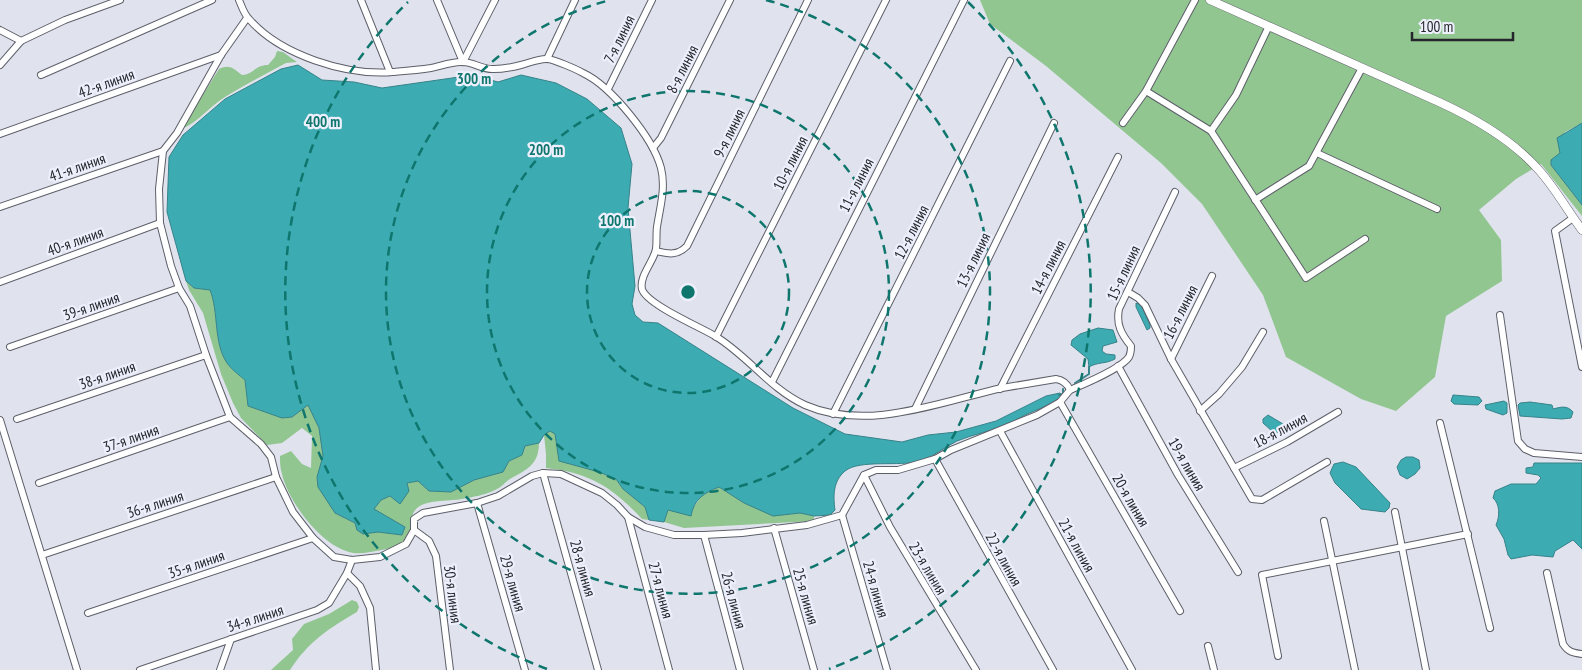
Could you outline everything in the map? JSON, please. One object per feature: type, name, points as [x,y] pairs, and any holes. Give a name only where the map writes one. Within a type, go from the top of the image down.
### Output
[{"type":"street","points":[[0,65],[22,41],[64,20],[120,0]]},
{"type":"street","points":[[41,74],[212,0]]},
{"type":"street","points":[[239,0],[248,18],[276,43],[330,65],[368,72],[390,72],[463,62],[491,69],[547,59],[584,73],[608,89],[634,120],[653,148],[661,168],[663,183],[662,209],[657,227],[656,251],[643,280],[642,289],[647,298],[716,337],[747,359],[783,392],[805,404],[833,414],[852,416],[880,415],[956,401],[1000,389],[1056,379],[1063,380],[1070,390],[1060,402],[1036,415],[951,450],[935,459],[898,470],[876,470],[864,475],[842,515],[807,525],[704,535],[674,535],[645,527],[628,516],[602,493],[561,474],[543,473],[532,476],[498,496],[477,503],[423,513],[414,519],[414,530],[406,544],[380,557],[352,560],[334,557],[313,538],[292,512],[276,477],[271,457],[261,444],[230,417],[206,355],[190,306],[179,288],[160,223],[159,189],[163,151],[177,133],[221,55],[248,18]]},
{"type":"street","points":[[361,0],[390,72]]},
{"type":"street","points":[[438,0],[463,62]]},
{"type":"street","points":[[463,62],[495,0]]},
{"type":"street","points":[[547,59],[575,0]]},
{"type":"street","name":"7-я линия","points":[[608,89],[652,0]]},
{"type":"street","name":"8-я линия","points":[[653,148],[661,138],[730,0]]},
{"type":"street","name":"9-я линия","points":[[656,251],[672,254],[681,252],[687,246],[808,0]]},
{"type":"street","name":"10-я линия","points":[[716,337],[886,0]]},
{"type":"street","name":"11-я линия","points":[[772,382],[964,0]]},
{"type":"street","points":[[1122,123],[1146,92],[1195,0]]},
{"type":"street","points":[[1210,0],[1470,116],[1483,124],[1537,168],[1582,230]]},
{"type":"street","points":[[1211,131],[1236,95],[1269,26]]},
{"type":"street","points":[[0,30],[22,41]]},
{"type":"street","name":"42-я линия","points":[[0,134],[221,55]]},
{"type":"street","name":"12-я линия","points":[[833,414],[1010,60]]},
{"type":"street","points":[[1255,200],[1309,166],[1362,68]]},
{"type":"street","points":[[1146,92],[1211,131],[1306,278],[1365,240]]},
{"type":"street","name":"13-я линия","points":[[915,408],[1054,123]]},
{"type":"street","name":"41-я линия","points":[[0,207],[163,151]]},
{"type":"street","points":[[1317,153],[1437,209]]},
{"type":"street","name":"14-я линия","points":[[1000,389],[1118,157]]},
{"type":"street","name":"15-я линия","points":[[1070,390],[1118,366],[1128,358],[1132,346],[1124,338],[1119,327],[1117,316],[1119,308],[1175,192]]},
{"type":"street","points":[[1573,218],[1556,231],[1582,367]]},
{"type":"street","name":"40-я линия","points":[[0,282],[160,223]]},
{"type":"street","name":"16-я линия","points":[[1171,359],[1212,276]]},
{"type":"street","name":"39-я линия","points":[[10,347],[179,288]]},
{"type":"street","points":[[1128,292],[1145,305],[1171,359],[1252,499],[1262,500],[1327,462]]},
{"type":"street","points":[[1500,316],[1518,441],[1534,453],[1582,457]]},
{"type":"street","points":[[1200,411],[1219,394],[1242,367],[1263,332]]},
{"type":"street","name":"38-я линия","points":[[16,419],[206,355]]},
{"type":"street","name":"19-я линия","points":[[1118,366],[1178,475],[1238,572]]},
{"type":"street","name":"20-я линия","points":[[1060,402],[1180,611]]},
{"type":"street","name":"18-я линия","points":[[1234,468],[1287,442],[1338,412]]},
{"type":"street","name":"37-я линия","points":[[39,483],[230,417]]},
{"type":"street","points":[[0,420],[78,670]]},
{"type":"street","points":[[1440,423],[1490,628]]},
{"type":"street","name":"21-я линия","points":[[1000,431],[1132,670]]},
{"type":"street","name":"22-я линия","points":[[935,459],[1053,670]]},
{"type":"street","name":"28-я линия","points":[[543,473],[598,670]]},
{"type":"street","name":"23-я линия","points":[[864,475],[890,527],[976,670]]},
{"type":"street","name":"36-я линия","points":[[42,555],[276,477]]},
{"type":"street","name":"29-я линия","points":[[477,503],[525,670]]},
{"type":"street","points":[[1394,512],[1426,670]]},
{"type":"street","name":"24-я линия","points":[[842,515],[887,670]]},
{"type":"street","name":"27-я линия","points":[[628,516],[669,670]]},
{"type":"street","points":[[1324,521],[1355,670]]},
{"type":"street","name":"25-я линия","points":[[774,528],[814,670]]},
{"type":"street","name":"30-я линия","points":[[414,530],[429,541],[436,556],[450,670]]},
{"type":"street","points":[[1278,656],[1262,575],[1468,534]]},
{"type":"street","name":"26-я линия","points":[[704,535],[740,670]]},
{"type":"street","name":"35-я линия","points":[[88,614],[313,538]]},
{"type":"street","name":"34-я линия","points":[[140,670],[317,610],[330,603],[352,560]]},
{"type":"street","points":[[347,573],[360,586],[370,608],[376,670]]},
{"type":"street","points":[[1547,573],[1563,644],[1572,653],[1582,654]]},
{"type":"street","points":[[220,670],[231,638]]},
{"type":"street","points":[[1208,646],[1214,670]]},
{"type":"green space","points":[[980,0],[1582,0],[1582,123],[1565,132],[1560,153],[1551,165],[1582,205],[1582,216],[1541,164],[1516,179],[1479,210],[1501,240],[1502,281],[1446,316],[1435,377],[1396,411],[1361,399],[1286,357],[1263,295],[1202,204],[1161,163],[1046,66],[990,24]]},
{"type":"green space","points":[[277,51],[283,52],[297,62],[286,63],[240,88],[184,128],[188,118],[219,69],[228,67],[242,75],[246,74],[260,66],[268,65],[275,57]]},
{"type":"green space","points":[[186,281],[194,288],[210,289],[220,346],[227,363],[245,380],[248,406],[292,417],[308,404],[319,428],[324,456],[317,477],[335,513],[355,523],[363,533],[378,532],[402,535],[405,527],[373,509],[381,500],[390,496],[400,504],[407,483],[418,481],[429,491],[451,492],[474,480],[502,472],[509,461],[522,455],[525,446],[539,443],[537,457],[530,466],[491,492],[462,499],[438,501],[418,507],[412,516],[408,536],[394,547],[380,551],[357,553],[336,546],[315,530],[298,508],[285,485],[281,469],[280,456],[291,451],[302,464],[311,468],[312,436],[302,428],[282,443],[267,445],[241,418],[221,374],[203,313],[189,290]]},
{"type":"green space","points":[[550,431],[555,434],[560,461],[616,479],[623,489],[645,507],[649,520],[642,519],[621,498],[599,483],[562,470],[546,468],[544,435]]},
{"type":"green space","points":[[719,487],[744,503],[772,515],[800,513],[814,516],[814,521],[684,528],[664,522],[668,510],[677,512],[693,508],[704,493]]},
{"type":"green space","points":[[352,600],[357,602],[359,607],[357,612],[320,636],[304,651],[290,670],[271,670],[293,650],[292,639],[304,624],[329,614]]},
{"type":"water","points":[[298,65],[322,80],[354,82],[382,88],[473,75],[498,82],[521,75],[556,83],[587,99],[621,128],[632,164],[628,208],[635,286],[632,304],[635,315],[643,322],[658,323],[793,408],[845,434],[902,442],[928,435],[956,432],[996,421],[1046,396],[1060,393],[1063,397],[996,429],[957,441],[920,461],[852,467],[845,471],[838,479],[834,494],[835,510],[830,515],[814,516],[800,513],[773,516],[744,503],[719,487],[697,501],[691,516],[668,510],[664,522],[649,520],[645,507],[623,489],[616,479],[599,472],[559,461],[555,434],[550,431],[544,435],[539,443],[525,446],[522,455],[509,461],[503,472],[474,480],[451,492],[429,491],[418,481],[407,483],[409,491],[400,504],[390,496],[381,500],[374,509],[405,527],[402,535],[378,532],[363,534],[357,530],[355,523],[335,513],[318,487],[317,477],[323,456],[319,428],[308,405],[292,417],[282,418],[248,406],[245,380],[227,363],[220,346],[210,290],[194,288],[186,281],[167,212],[169,157],[183,135],[225,99],[281,69]]},
{"type":"water","points":[[1582,123],[1582,205],[1551,165],[1551,160],[1560,153],[1557,138]]},
{"type":"water","points":[[1136,303],[1141,305],[1150,325],[1150,328],[1147,330],[1136,307]]},
{"type":"water","points":[[1098,328],[1113,330],[1117,342],[1103,346],[1102,351],[1106,354],[1115,355],[1115,359],[1089,367],[1088,359],[1071,345],[1072,340],[1080,334]]},
{"type":"water","points":[[1453,395],[1479,397],[1482,401],[1478,405],[1454,404],[1451,401]]},
{"type":"water","points":[[1504,401],[1507,403],[1507,413],[1503,415],[1486,409],[1485,405]]},
{"type":"water","points":[[1530,402],[1552,405],[1553,409],[1566,407],[1573,412],[1571,418],[1562,419],[1520,416],[1518,405]]},
{"type":"water","points":[[1268,415],[1283,424],[1283,427],[1277,433],[1273,432],[1263,423],[1263,419]]},
{"type":"water","points":[[1406,457],[1413,457],[1419,460],[1420,468],[1407,479],[1400,475],[1397,467],[1401,460]]},
{"type":"water","points":[[1343,462],[1356,467],[1390,503],[1389,508],[1385,512],[1361,509],[1335,483],[1330,473],[1334,464]]},
{"type":"water","points":[[1534,463],[1582,463],[1582,549],[1573,540],[1555,551],[1553,557],[1532,555],[1511,559],[1508,555],[1504,539],[1496,525],[1499,510],[1493,498],[1495,491],[1511,484],[1536,484],[1541,478],[1538,475],[1526,473],[1526,468],[1533,467]]},
{"type":"waterway","points":[[1075,383],[1089,374],[1089,367]]},
{"type":"waterway","points":[[1059,395],[1063,394],[1063,389]]}]
